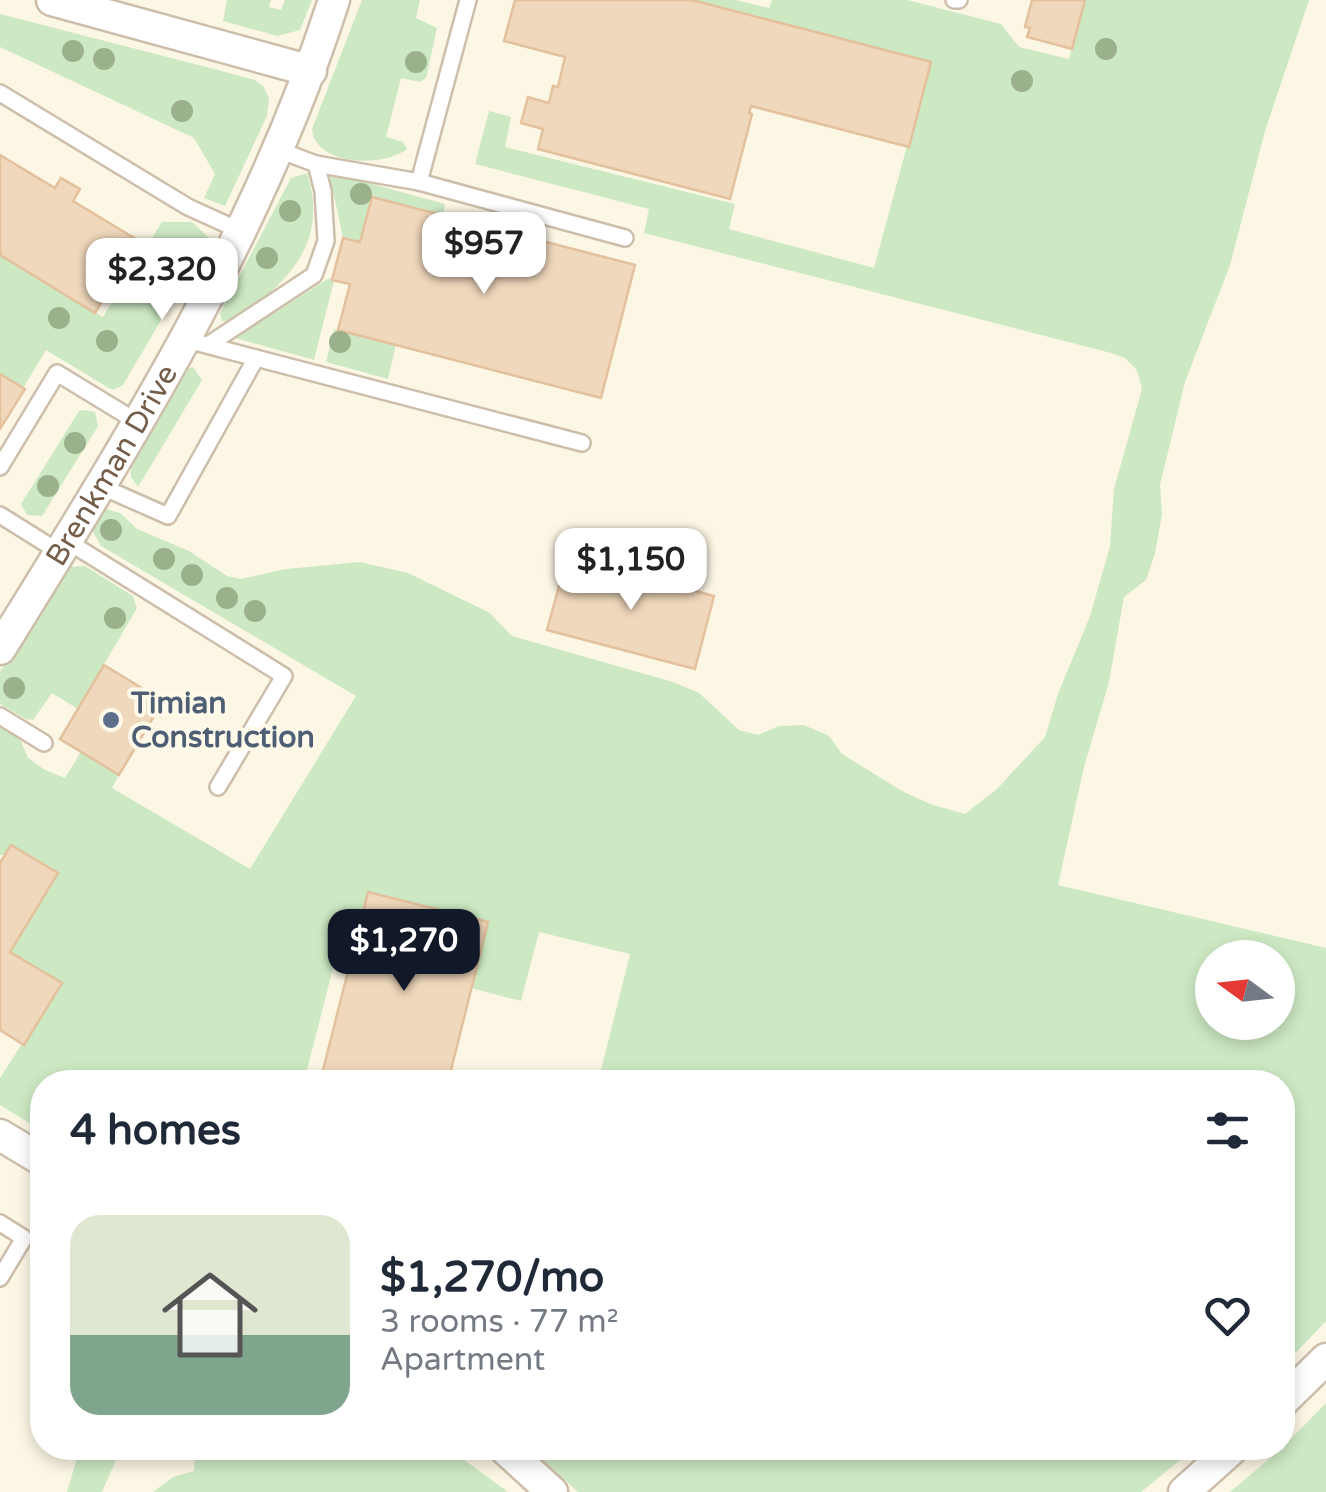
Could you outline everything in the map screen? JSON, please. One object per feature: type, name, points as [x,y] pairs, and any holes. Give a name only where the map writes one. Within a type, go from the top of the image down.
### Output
[{"type":"street","points":[[52,0],[311,72]]},
{"type":"street","name":"Brenkman Drive","points":[[5,629],[63,546],[139,423],[198,342],[311,72],[334,0]]},
{"type":"street","points":[[0,1135],[30,1153]]},
{"type":"street","points":[[1295,1389],[1326,1359]]},
{"type":"street","points":[[517,1460],[552,1492]]},
{"type":"street","points":[[1184,1492],[1220,1460]]},
{"type":"lane","points":[[419,182],[468,0]]},
{"type":"lane","points":[[0,93],[188,207],[242,232]]},
{"type":"lane","points":[[276,150],[316,164],[419,182],[625,238]]},
{"type":"lane","points":[[198,342],[314,275],[326,241],[323,191],[316,164]]},
{"type":"lane","points":[[198,342],[582,443]]},
{"type":"lane","points":[[100,486],[168,516],[256,358]]},
{"type":"lane","points":[[0,466],[58,372],[139,423]]},
{"type":"lane","points":[[0,515],[63,546],[284,676],[218,786]]},
{"type":"lane","points":[[0,716],[44,743]]},
{"type":"lane","points":[[0,1223],[24,1238],[0,1278]]},
{"type":"green space","points":[[227,0],[271,0],[269,7],[281,10],[285,0],[312,0],[300,30],[277,36],[223,21]]},
{"type":"green space","points":[[362,0],[420,0],[416,18],[437,28],[426,78],[420,82],[401,78],[386,137],[403,142],[407,149],[367,161],[337,157],[316,141],[312,129]]},
{"type":"green space","points":[[692,0],[736,0],[769,8],[772,0],[907,0],[1001,24],[1019,47],[1069,59],[1085,0],[1309,0],[1265,131],[1230,265],[1185,382],[1160,485],[1162,514],[1155,553],[1146,580],[1124,597],[1109,682],[1084,767],[1058,885],[1292,940],[1195,940],[1195,1040],[1295,1040],[1295,941],[1326,948],[1326,1321],[1295,1353],[1295,1070],[601,1070],[630,954],[539,932],[521,1001],[471,988],[487,922],[368,892],[360,924],[345,921],[307,1070],[30,1070],[30,1124],[0,1105],[0,1078],[61,983],[10,952],[58,873],[12,845],[5,855],[0,855],[0,727],[20,739],[28,758],[65,778],[81,752],[119,775],[112,788],[250,869],[356,696],[101,546],[91,528],[99,507],[120,513],[137,529],[189,551],[227,576],[241,579],[286,569],[360,562],[408,573],[490,613],[512,636],[699,693],[739,730],[758,735],[779,726],[804,725],[829,736],[842,754],[902,791],[965,814],[997,789],[1045,737],[1090,616],[1110,546],[1114,489],[1142,389],[1137,370],[1125,358],[1111,353],[644,233],[649,209],[475,164],[489,111],[511,117],[505,147],[735,204],[729,229],[874,268],[907,146]]},
{"type":"green space","points":[[0,14],[255,80],[263,86],[269,98],[267,116],[225,206],[204,198],[215,174],[194,138],[0,47]]},
{"type":"green space","points":[[325,171],[445,204],[443,215],[372,197],[360,242],[343,238]]},
{"type":"green space","points":[[307,173],[313,221],[298,260],[251,308],[231,322],[222,321],[220,313],[291,178]]},
{"type":"green space","points":[[162,222],[192,222],[209,238],[123,385],[113,390],[46,350],[23,388],[0,374],[0,255],[103,317]]},
{"type":"green space","points":[[329,278],[334,281],[314,360],[235,338]]},
{"type":"green space","points":[[334,329],[396,345],[388,379],[326,362]]},
{"type":"green space","points":[[193,367],[202,380],[138,487],[131,477],[131,459],[187,369]]},
{"type":"green space","points":[[79,411],[95,412],[98,426],[42,516],[27,515],[21,504]]},
{"type":"green space","points":[[85,566],[133,596],[137,608],[78,709],[52,693],[33,720],[26,719],[0,704],[0,672],[65,567]]},
{"type":"green space","points":[[1326,1403],[1326,1492],[1230,1492],[1268,1460],[1295,1460],[1295,1435]]},
{"type":"green space","points":[[76,1460],[116,1460],[102,1492],[67,1492]]},
{"type":"green space","points":[[194,1460],[464,1460],[508,1492],[153,1492],[173,1477],[194,1471]]},
{"type":"green space","points":[[543,1460],[1180,1460],[1141,1492],[578,1492]]},
{"type":"building","points":[[515,0],[692,0],[931,62],[909,147],[751,106],[730,199],[538,149],[543,129],[521,123],[528,97],[549,103],[553,86],[558,87],[565,57],[504,41]]},
{"type":"building","points":[[1032,0],[1085,0],[1072,49],[1027,37],[1030,28],[1025,27]]},
{"type":"building","points":[[0,155],[55,188],[61,178],[80,189],[73,201],[139,241],[95,313],[0,255]]},
{"type":"building","points":[[372,197],[635,265],[601,398],[338,330],[350,284],[332,280],[343,238],[360,242]]},
{"type":"building","points":[[0,374],[25,389],[0,429]]},
{"type":"building","points":[[567,557],[714,596],[695,669],[547,630]]},
{"type":"building","points":[[104,665],[163,701],[119,775],[60,739]]},
{"type":"building","points":[[11,845],[58,873],[10,952],[62,983],[24,1045],[0,1030],[0,863]]},
{"type":"building","points":[[368,892],[488,922],[451,1070],[323,1070]]},
{"type":"place","name":"Timian Construction","points":[[111,720]]}]
